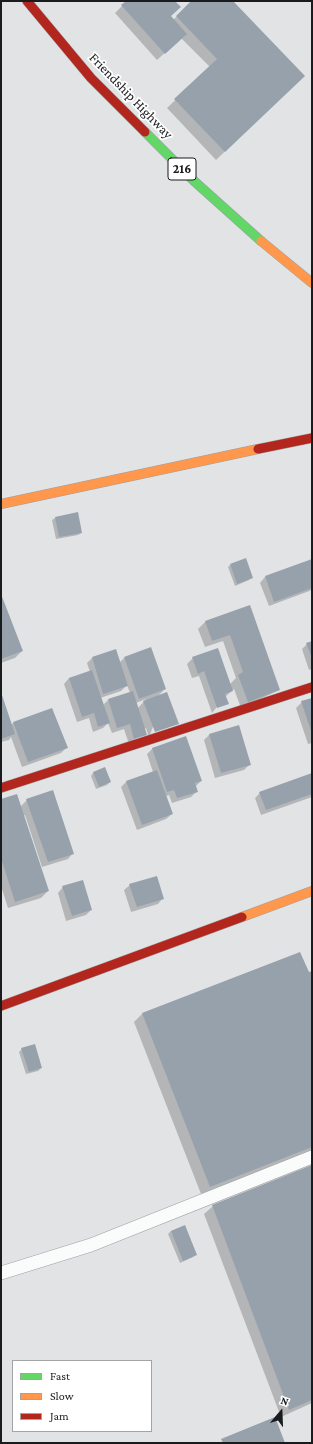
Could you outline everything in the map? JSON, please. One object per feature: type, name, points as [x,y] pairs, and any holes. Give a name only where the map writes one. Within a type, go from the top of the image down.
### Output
[{"type":"street","name":"Friendship Highway","points":[[27,1],[91,78],[194,181],[263,243],[312,283]]},
{"type":"street","points":[[1,504],[312,438]]},
{"type":"street","points":[[1,788],[312,687]]},
{"type":"street","points":[[1,1006],[312,891]]},
{"type":"lane","points":[[1,1273],[91,1245],[312,1157]]},
{"type":"building","points":[[126,1],[175,1],[181,7],[171,16],[187,34],[165,54],[121,5]]},
{"type":"building","points":[[191,1],[233,1],[305,76],[225,152],[174,99],[217,59],[176,16]]},
{"type":"building","points":[[78,512],[82,533],[59,537],[55,517]]},
{"type":"building","points":[[246,558],[253,578],[237,584],[230,564]]},
{"type":"building","points":[[312,559],[312,588],[274,602],[265,576]]},
{"type":"building","points":[[1,594],[23,651],[1,659]]},
{"type":"building","points":[[250,605],[280,690],[248,702],[238,675],[243,672],[230,635],[212,641],[205,621]]},
{"type":"building","points":[[312,641],[312,658],[306,643]]},
{"type":"building","points":[[151,647],[166,689],[139,699],[124,657]]},
{"type":"building","points":[[218,648],[233,691],[225,694],[229,704],[217,708],[204,671],[198,674],[192,657]]},
{"type":"building","points":[[116,649],[128,686],[103,694],[92,657]]},
{"type":"building","points":[[92,670],[110,723],[98,727],[94,713],[82,717],[69,678]]},
{"type":"building","points":[[133,691],[147,735],[134,739],[130,724],[117,728],[108,699]]},
{"type":"building","points":[[1,692],[15,734],[1,739]]},
{"type":"building","points":[[167,692],[179,724],[155,732],[143,701]]},
{"type":"building","points":[[312,698],[312,734],[301,701]]},
{"type":"building","points":[[52,708],[68,748],[28,762],[13,722]]},
{"type":"building","points":[[239,725],[251,765],[221,773],[209,734]]},
{"type":"building","points":[[186,736],[202,781],[195,783],[198,792],[177,798],[174,790],[167,792],[152,748]]},
{"type":"building","points":[[105,767],[111,782],[99,787],[93,772]]},
{"type":"building","points":[[157,770],[173,814],[142,825],[126,781]]},
{"type":"building","points":[[312,773],[312,794],[266,810],[259,792]]},
{"type":"building","points":[[53,790],[74,854],[48,862],[26,799]]},
{"type":"building","points":[[17,794],[49,891],[15,902],[1,858],[1,799]]},
{"type":"building","points":[[157,876],[164,899],[137,907],[129,884]]},
{"type":"building","points":[[83,880],[92,910],[72,916],[62,886]]},
{"type":"building","points":[[300,952],[309,972],[312,971],[312,1147],[210,1187],[142,1013]]},
{"type":"building","points":[[35,1044],[42,1068],[29,1072],[21,1048]]},
{"type":"building","points":[[312,1165],[312,1400],[289,1410],[212,1205]]},
{"type":"building","points":[[185,1225],[197,1255],[183,1261],[171,1231]]},
{"type":"building","points":[[275,1417],[285,1443],[223,1443],[221,1439]]},
{"type":"traffic: fast","points":[[145,132],[194,181],[261,241]]},
{"type":"traffic: slow","points":[[261,241],[312,283]]},
{"type":"traffic: slow","points":[[1,504],[258,449]]},
{"type":"traffic: slow","points":[[242,917],[312,891]]},
{"type":"traffic: jam","points":[[27,1],[91,78],[145,132]]},
{"type":"traffic: jam","points":[[258,449],[312,438]]},
{"type":"traffic: jam","points":[[1,788],[312,687]]},
{"type":"traffic: jam","points":[[1,1006],[242,917]]}]
